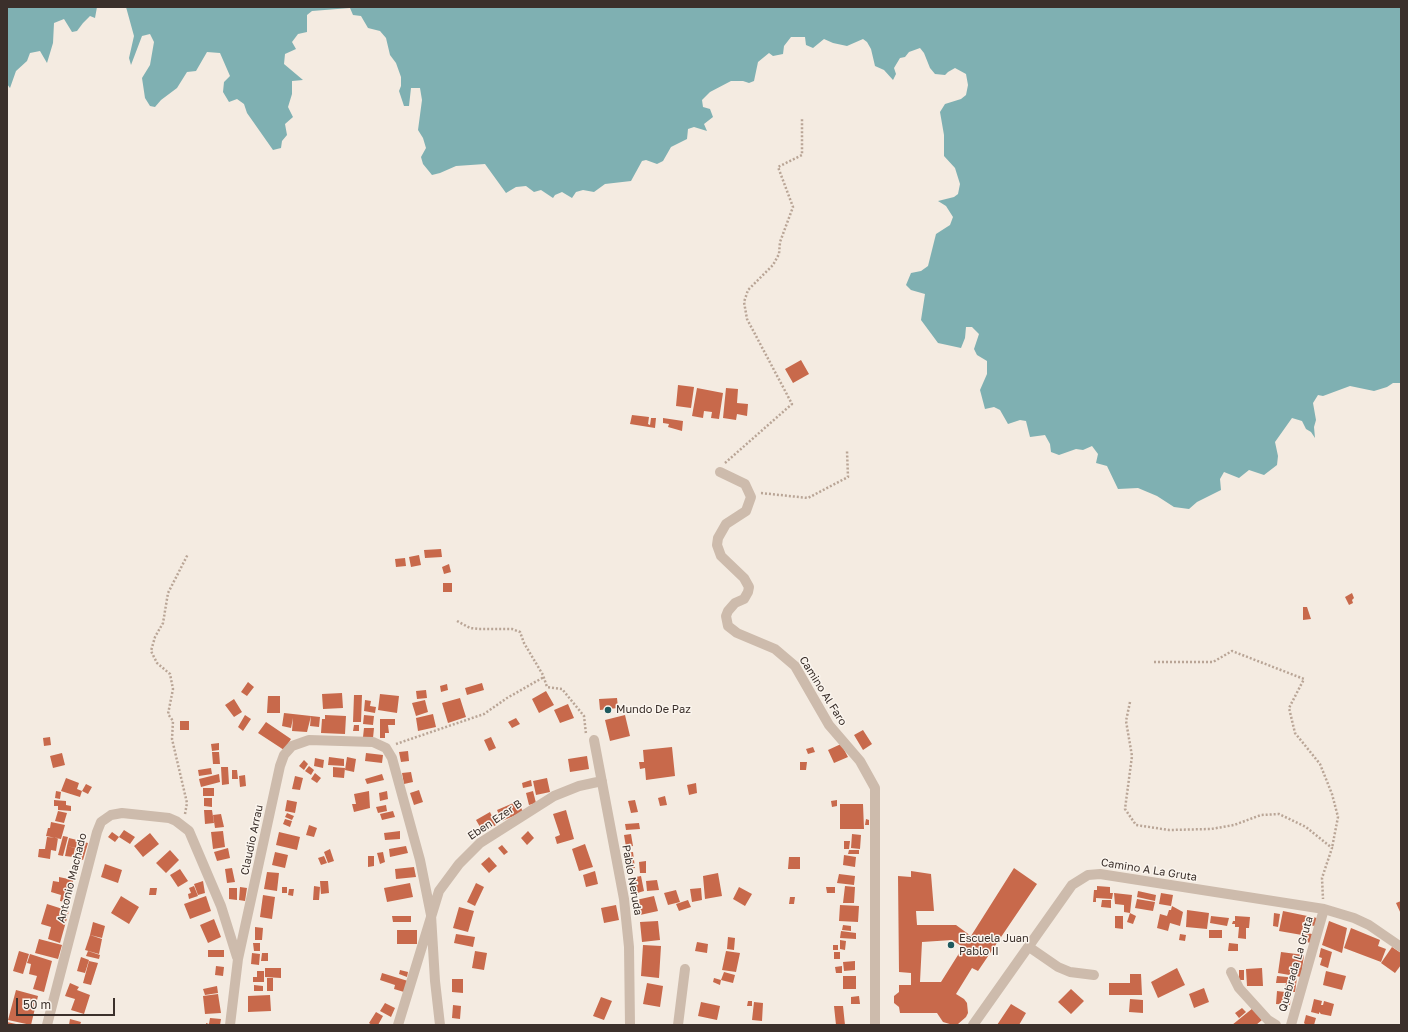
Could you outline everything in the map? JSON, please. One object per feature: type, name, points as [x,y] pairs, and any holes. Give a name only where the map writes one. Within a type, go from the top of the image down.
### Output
[{"type":"street","points":[[720,472],[745,484],[750,492]]},
{"type":"street","name":"Camino Al Faro","points":[[750,492],[749,507],[746,511],[726,524],[718,538],[717,545],[721,556],[744,578],[749,587],[744,599],[735,603],[728,610],[726,621],[728,626],[737,633],[775,650],[795,666],[829,725],[860,761],[875,788],[875,1025]]},
{"type":"street","name":"Claudio Arrau","points":[[230,1025],[238,959],[280,766],[284,755],[298,743],[309,740],[373,742],[386,748]]},
{"type":"street","name":"Pablo Neruda","points":[[594,740],[627,923],[630,1025]]},
{"type":"street","name":"Eben Ezer B","points":[[386,748],[392,758],[418,853],[431,915],[434,981],[440,1025]]},
{"type":"street","name":"Eben Ezer B","points":[[398,1025],[439,891],[458,864],[480,843],[554,796],[579,786],[602,781]]},
{"type":"street","name":"Antonio Machado","points":[[47,1025],[96,832],[102,822],[111,815],[122,813],[168,818],[183,826],[193,838],[221,906],[238,959]]},
{"type":"street","name":"Camino A La Gruta","points":[[973,1025],[1072,885],[1082,877],[1094,874],[1324,909]]},
{"type":"street","points":[[1324,909],[1354,918],[1368,925],[1401,947]]},
{"type":"street","name":"Quebrada La Gruta","points":[[1292,1025],[1324,909]]},
{"type":"street","points":[[1029,947],[1058,967],[1070,972],[1094,975]]},
{"type":"street","points":[[678,1025],[685,969]]},
{"type":"street","name":"Quebrada La Gruta","points":[[1231,972],[1239,988],[1268,1020],[1276,1025]]},
{"type":"path","points":[[720,472],[725,463],[792,404],[747,319],[744,302],[748,290],[773,265],[779,254],[780,242],[793,207],[778,167],[802,155],[802,120]]},
{"type":"path","points":[[750,492],[808,498],[848,477],[847,452]]},
{"type":"path","points":[[183,826],[186,804],[172,739],[173,721],[168,714],[173,689],[170,674],[157,662],[151,651],[155,637],[163,623],[168,593],[188,554]]},
{"type":"path","points":[[457,621],[470,628],[512,629],[520,632],[544,677],[547,687],[562,689],[584,716],[586,733],[594,740]]},
{"type":"path","points":[[1154,662],[1213,662],[1232,650],[1304,679],[1288,708],[1295,733],[1320,764],[1332,794],[1338,817],[1332,848],[1322,878],[1324,909]]},
{"type":"path","points":[[386,748],[409,738],[484,714],[507,698],[544,677]]},
{"type":"path","points":[[1130,702],[1126,721],[1132,756],[1125,809],[1136,825],[1169,830],[1211,829],[1234,825],[1261,815],[1279,814],[1306,827],[1332,848]]},
{"type":"water","points":[[7,7],[97,7],[95,18],[90,16],[77,31],[72,32],[64,19],[54,23],[53,43],[47,63],[40,51],[30,53],[27,61],[16,71],[10,88],[7,84]]},
{"type":"water","points":[[126,7],[1401,7],[1401,383],[1393,383],[1387,387],[1374,391],[1350,386],[1323,396],[1318,395],[1313,403],[1316,420],[1314,427],[1315,438],[1311,432],[1306,429],[1302,421],[1292,418],[1275,442],[1278,456],[1277,465],[1264,475],[1249,470],[1239,478],[1224,472],[1220,479],[1221,490],[1197,502],[1189,509],[1174,507],[1157,496],[1138,488],[1118,489],[1107,466],[1096,463],[1098,454],[1092,446],[1083,450],[1076,449],[1059,455],[1051,452],[1050,444],[1045,435],[1030,437],[1026,421],[1020,420],[1008,424],[1000,410],[994,407],[985,409],[980,390],[987,374],[987,361],[977,355],[974,349],[979,334],[972,327],[966,327],[965,338],[961,348],[938,343],[921,320],[925,294],[911,290],[906,285],[911,273],[921,271],[928,266],[936,234],[950,225],[953,217],[946,206],[938,201],[954,197],[958,194],[960,184],[955,168],[944,156],[944,135],[940,112],[945,104],[961,99],[966,95],[968,85],[966,74],[955,68],[945,75],[935,74],[930,68],[924,53],[920,48],[909,52],[905,57],[900,58],[894,68],[896,74],[893,80],[884,70],[875,66],[871,49],[867,42],[863,39],[847,46],[833,43],[824,39],[813,48],[806,45],[805,37],[791,37],[784,46],[783,54],[773,56],[769,53],[758,62],[754,81],[749,83],[743,81],[731,81],[710,92],[702,100],[703,107],[710,109],[713,117],[704,124],[707,131],[694,127],[688,129],[687,139],[671,147],[663,161],[657,164],[646,160],[642,161],[631,181],[605,184],[594,192],[583,190],[576,192],[572,198],[562,192],[555,195],[553,198],[541,190],[534,192],[526,186],[516,187],[506,193],[485,164],[456,166],[432,175],[423,164],[421,157],[426,148],[423,138],[418,130],[422,100],[420,88],[411,88],[409,106],[404,106],[399,91],[401,86],[401,77],[396,63],[390,55],[386,38],[380,31],[368,28],[361,16],[353,15],[350,8],[312,11],[307,15],[307,32],[298,34],[292,42],[296,49],[285,54],[284,64],[303,80],[292,81],[292,94],[288,107],[293,117],[285,124],[287,135],[282,141],[281,148],[273,150],[247,113],[244,104],[237,99],[229,102],[223,92],[224,82],[230,76],[220,53],[207,52],[196,71],[187,72],[177,88],[161,100],[155,107],[150,106],[145,98],[142,78],[150,65],[154,42],[150,34],[142,36],[131,65],[129,58],[134,36]]},
{"type":"building","points":[[801,360],[809,374],[793,383],[785,369]]},
{"type":"building","points":[[678,385],[694,387],[691,408],[676,406]]},
{"type":"building","points":[[697,388],[723,393],[719,419],[711,418],[712,412],[704,411],[703,418],[692,416]]},
{"type":"building","points":[[726,388],[738,389],[737,403],[748,404],[747,416],[737,414],[736,420],[723,418]]},
{"type":"building","points":[[632,415],[649,417],[648,424],[650,425],[651,418],[656,418],[655,428],[630,424]]},
{"type":"building","points":[[663,418],[683,421],[682,431],[668,427],[669,424],[663,423]]},
{"type":"building","points":[[441,549],[442,557],[425,558],[424,550]]},
{"type":"building","points":[[419,555],[421,565],[411,567],[409,557]]},
{"type":"building","points":[[405,558],[406,566],[396,567],[395,559]]},
{"type":"building","points":[[449,564],[451,572],[444,574],[442,567]]},
{"type":"building","points":[[443,583],[452,583],[452,592],[443,592]]},
{"type":"building","points":[[1352,593],[1354,598],[1352,600],[1353,603],[1349,605],[1345,597]]},
{"type":"building","points":[[1303,607],[1307,607],[1311,619],[1303,620]]},
{"type":"building","points":[[248,682],[254,687],[247,696],[241,692]]},
{"type":"building","points":[[482,683],[484,690],[467,695],[465,688]]},
{"type":"building","points":[[447,684],[448,690],[441,692],[440,686]]},
{"type":"building","points":[[426,690],[427,698],[417,699],[416,691]]},
{"type":"building","points":[[546,691],[554,705],[539,713],[532,699]]},
{"type":"building","points":[[342,693],[343,708],[323,709],[322,694]]},
{"type":"building","points":[[380,694],[399,696],[397,713],[378,710]]},
{"type":"building","points":[[354,695],[362,695],[361,722],[353,722]]},
{"type":"building","points":[[268,696],[280,696],[280,713],[267,713]]},
{"type":"building","points":[[460,698],[466,717],[448,723],[442,703]]},
{"type":"building","points":[[617,698],[618,708],[600,710],[599,699]]},
{"type":"building","points":[[234,699],[242,712],[234,717],[225,705]]},
{"type":"building","points":[[365,700],[371,701],[370,706],[376,707],[375,713],[364,711]]},
{"type":"building","points":[[425,700],[428,712],[416,716],[412,703]]},
{"type":"building","points":[[568,704],[574,718],[560,723],[554,710]]},
{"type":"building","points":[[284,713],[311,716],[307,732],[292,731],[293,718],[291,728],[282,726]]},
{"type":"building","points":[[433,714],[436,727],[418,731],[416,718]]},
{"type":"building","points":[[245,715],[251,719],[243,731],[238,727]]},
{"type":"building","points":[[325,715],[346,716],[345,734],[321,733],[322,719],[325,719]]},
{"type":"building","points":[[364,715],[374,716],[373,725],[363,724]]},
{"type":"building","points":[[625,715],[630,736],[610,741],[605,720]]},
{"type":"building","points":[[311,716],[320,717],[319,727],[310,726]]},
{"type":"building","points":[[516,718],[520,724],[512,728],[508,722]]},
{"type":"building","points":[[380,719],[395,719],[395,725],[388,725],[389,733],[385,733],[385,738],[380,738]]},
{"type":"building","points":[[180,721],[189,721],[189,730],[180,730]]},
{"type":"building","points":[[266,722],[291,739],[284,750],[258,733]]},
{"type":"building","points":[[354,725],[359,725],[359,731],[353,731]]},
{"type":"building","points":[[364,728],[374,728],[373,738],[363,737]]},
{"type":"building","points":[[863,730],[872,744],[863,750],[854,735]]},
{"type":"building","points":[[50,737],[51,745],[44,746],[43,738]]},
{"type":"building","points":[[491,737],[496,748],[489,751],[484,740]]},
{"type":"building","points":[[219,743],[219,750],[212,751],[211,744]]},
{"type":"building","points":[[841,744],[848,757],[834,763],[828,750]]},
{"type":"building","points":[[672,747],[675,776],[646,780],[645,768],[640,769],[639,762],[644,762],[643,750]]},
{"type":"building","points":[[813,747],[815,752],[808,754],[806,749]]},
{"type":"building","points":[[408,751],[409,761],[401,762],[399,752]]},
{"type":"building","points":[[212,752],[219,752],[220,764],[213,764]]},
{"type":"building","points":[[62,753],[65,765],[53,768],[50,756]]},
{"type":"building","points":[[366,753],[383,755],[382,763],[365,761]]},
{"type":"building","points":[[587,756],[589,769],[570,772],[568,759]]},
{"type":"building","points":[[329,757],[344,759],[344,766],[328,765]]},
{"type":"building","points":[[347,757],[356,759],[354,772],[345,770]]},
{"type":"building","points":[[315,758],[324,760],[323,768],[314,766]]},
{"type":"building","points":[[304,760],[308,764],[304,770],[299,766]]},
{"type":"building","points":[[800,762],[807,762],[806,770],[800,770]]},
{"type":"building","points":[[309,766],[314,770],[311,775],[305,771]]},
{"type":"building","points":[[221,767],[228,767],[229,784],[222,785]]},
{"type":"building","points":[[333,767],[345,768],[344,778],[333,777]]},
{"type":"building","points":[[211,768],[212,774],[199,776],[198,770]]},
{"type":"building","points":[[232,770],[237,770],[238,779],[232,779]]},
{"type":"building","points":[[411,772],[413,782],[404,784],[402,773]]},
{"type":"building","points":[[315,773],[321,778],[317,783],[311,779]]},
{"type":"building","points":[[219,774],[220,782],[201,787],[199,779]]},
{"type":"building","points":[[382,774],[384,780],[367,784],[365,779]]},
{"type":"building","points":[[245,775],[246,786],[240,787],[239,776]]},
{"type":"building","points":[[295,776],[303,778],[300,790],[292,789]]},
{"type":"building","points":[[66,778],[79,783],[77,789],[82,791],[80,797],[61,791]]},
{"type":"building","points":[[547,778],[550,792],[536,795],[533,781]]},
{"type":"building","points":[[531,780],[532,786],[523,788],[522,783]]},
{"type":"building","points":[[696,783],[697,793],[689,795],[687,785]]},
{"type":"building","points":[[86,784],[92,787],[88,794],[82,791]]},
{"type":"building","points":[[203,788],[214,788],[214,796],[203,796]]},
{"type":"building","points":[[419,790],[423,802],[414,805],[410,793]]},
{"type":"building","points":[[56,791],[61,792],[60,799],[55,798]]},
{"type":"building","points":[[369,791],[370,808],[354,812],[352,804],[356,804],[354,794]]},
{"type":"building","points":[[387,791],[388,799],[380,801],[379,793]]},
{"type":"building","points":[[533,791],[536,803],[529,805],[526,793]]},
{"type":"building","points":[[665,796],[667,805],[660,806],[658,798]]},
{"type":"building","points":[[204,798],[212,798],[212,807],[204,806]]},
{"type":"building","points":[[54,800],[66,801],[66,805],[71,806],[71,811],[58,810],[58,806],[54,806]]},
{"type":"building","points":[[287,800],[297,802],[295,813],[285,811]]},
{"type":"building","points":[[635,800],[638,812],[631,813],[628,801]]},
{"type":"building","points":[[837,800],[837,806],[832,807],[831,801]]},
{"type":"building","points":[[518,801],[523,812],[502,821],[497,810]]},
{"type":"building","points":[[840,804],[863,804],[864,829],[840,829]]},
{"type":"building","points":[[386,805],[387,811],[378,813],[376,807]]},
{"type":"building","points":[[204,810],[212,810],[214,823],[205,824]]},
{"type":"building","points":[[566,810],[574,839],[557,844],[555,837],[560,835],[553,814]]},
{"type":"building","points":[[58,811],[67,813],[64,823],[55,821]]},
{"type":"building","points":[[393,811],[395,817],[382,820],[380,814]]},
{"type":"building","points":[[490,812],[496,825],[483,832],[476,820]]},
{"type":"building","points":[[287,813],[294,816],[292,820],[285,817]]},
{"type":"building","points":[[221,814],[224,827],[215,828],[213,815]]},
{"type":"building","points":[[285,819],[292,821],[290,827],[283,824]]},
{"type":"building","points":[[866,819],[869,820],[869,825],[865,825]]},
{"type":"building","points":[[51,822],[65,825],[61,839],[46,836]]},
{"type":"building","points":[[639,823],[640,829],[626,830],[625,824]]},
{"type":"building","points":[[309,825],[317,828],[314,837],[306,835]]},
{"type":"building","points":[[124,830],[135,837],[130,844],[119,837]]},
{"type":"building","points":[[223,831],[225,847],[213,849],[211,832]]},
{"type":"building","points":[[400,831],[400,839],[385,840],[384,833]]},
{"type":"building","points":[[528,831],[534,838],[527,845],[521,838]]},
{"type":"building","points":[[112,832],[119,837],[115,842],[108,837]]},
{"type":"building","points":[[279,832],[300,837],[297,850],[276,845]]},
{"type":"building","points":[[150,833],[159,844],[143,857],[134,846]]},
{"type":"building","points":[[631,834],[633,846],[626,847],[624,835]]},
{"type":"building","points":[[852,834],[861,835],[860,849],[851,848]]},
{"type":"building","points":[[63,836],[68,837],[63,856],[58,855]]},
{"type":"building","points":[[47,837],[58,838],[56,851],[51,850],[50,859],[38,857],[39,849],[45,849]]},
{"type":"building","points":[[69,838],[77,840],[76,848],[67,846]]},
{"type":"building","points":[[79,841],[88,843],[83,860],[74,857]]},
{"type":"building","points":[[844,841],[850,841],[849,849],[844,849]]},
{"type":"building","points":[[585,844],[593,867],[579,871],[572,849]]},
{"type":"building","points":[[502,845],[508,852],[504,855],[498,848]]},
{"type":"building","points":[[67,846],[75,848],[73,857],[65,856]]},
{"type":"building","points":[[406,846],[408,853],[390,857],[389,849]]},
{"type":"building","points":[[228,848],[230,858],[217,861],[214,852]]},
{"type":"building","points":[[330,849],[334,861],[328,863],[324,852]]},
{"type":"building","points":[[170,850],[179,860],[166,873],[156,863]]},
{"type":"building","points":[[849,850],[859,850],[859,854],[848,854]]},
{"type":"building","points":[[275,852],[288,855],[285,868],[272,865]]},
{"type":"building","points":[[383,852],[385,862],[380,864],[377,853]]},
{"type":"building","points":[[633,852],[635,868],[628,869],[625,853]]},
{"type":"building","points":[[844,855],[856,857],[855,867],[843,865]]},
{"type":"building","points":[[324,856],[327,863],[321,865],[318,858]]},
{"type":"building","points":[[368,856],[374,856],[374,866],[368,867]]},
{"type":"building","points":[[489,857],[497,866],[489,873],[481,864]]},
{"type":"building","points":[[789,857],[800,857],[800,869],[788,869]]},
{"type":"building","points":[[646,861],[646,873],[640,873],[639,862]]},
{"type":"building","points":[[105,864],[122,870],[118,883],[101,877]]},
{"type":"building","points":[[414,867],[416,877],[396,879],[395,869]]},
{"type":"building","points":[[232,868],[235,882],[227,883],[225,869]]},
{"type":"building","points":[[1014,868],[1037,884],[978,971],[972,968],[956,994],[967,1003],[968,1013],[966,1017],[958,1024],[953,1025],[943,1022],[937,1013],[900,1013],[899,1007],[894,1003],[894,996],[899,992],[899,985],[911,985],[911,973],[899,972],[898,876],[911,877],[911,871],[931,874],[934,911],[916,911],[917,925],[956,925],[971,936]],"holes":[[[952,940],[963,947],[941,982],[920,982],[922,942]]]},
{"type":"building","points":[[180,869],[188,881],[178,887],[170,875]]},
{"type":"building","points":[[595,871],[598,884],[586,887],[583,875]]},
{"type":"building","points":[[267,872],[279,873],[277,891],[264,889]]},
{"type":"building","points":[[718,873],[722,896],[705,899],[703,876]]},
{"type":"building","points":[[839,874],[855,876],[854,885],[837,883]]},
{"type":"building","points":[[641,876],[644,891],[634,894],[631,878]]},
{"type":"building","points":[[59,877],[73,880],[69,903],[60,901],[61,895],[51,892],[53,881],[59,882]]},
{"type":"building","points":[[657,880],[659,890],[647,891],[646,881]]},
{"type":"building","points":[[203,881],[205,893],[198,895],[194,884]]},
{"type":"building","points":[[320,881],[328,881],[329,893],[321,894]]},
{"type":"building","points":[[410,883],[413,897],[387,902],[384,888]]},
{"type":"building","points":[[476,883],[484,887],[475,906],[467,902]]},
{"type":"building","points":[[194,886],[198,896],[189,899],[188,894],[191,893],[189,888]]},
{"type":"building","points":[[314,886],[320,887],[319,900],[313,900]]},
{"type":"building","points":[[845,886],[855,887],[854,903],[843,903]]},
{"type":"building","points":[[1097,886],[1110,887],[1110,893],[1113,893],[1112,899],[1096,898],[1096,902],[1093,902],[1094,890],[1097,890]]},
{"type":"building","points":[[240,887],[247,888],[245,901],[239,900]]},
{"type":"building","points":[[282,887],[287,887],[287,893],[282,893]]},
{"type":"building","points":[[739,887],[752,894],[745,906],[733,899]]},
{"type":"building","points":[[826,887],[835,887],[835,893],[827,893]]},
{"type":"building","points":[[150,888],[157,888],[156,895],[149,895]]},
{"type":"building","points":[[229,888],[237,888],[237,900],[229,899]]},
{"type":"building","points":[[701,888],[702,900],[692,902],[690,889]]},
{"type":"building","points":[[289,889],[294,889],[293,896],[288,895]]},
{"type":"building","points":[[676,890],[680,902],[668,905],[664,893]]},
{"type":"building","points":[[1138,891],[1156,895],[1155,901],[1137,897]]},
{"type":"building","points":[[1114,893],[1132,895],[1130,913],[1124,912],[1124,905],[1115,904]]},
{"type":"building","points":[[1161,893],[1173,895],[1171,906],[1159,904]]},
{"type":"building","points":[[263,895],[275,897],[272,919],[260,917]]},
{"type":"building","points":[[121,896],[139,907],[129,924],[111,913]]},
{"type":"building","points":[[206,896],[211,911],[190,919],[184,904]]},
{"type":"building","points":[[654,896],[658,911],[640,915],[636,900]]},
{"type":"building","points":[[790,897],[795,897],[794,904],[789,904]]},
{"type":"building","points":[[1137,899],[1155,902],[1153,911],[1135,908]]},
{"type":"building","points":[[688,900],[691,907],[679,911],[676,904]]},
{"type":"building","points":[[1102,900],[1111,900],[1111,908],[1101,907]]},
{"type":"building","points":[[1401,901],[1401,914],[1396,903]]},
{"type":"building","points":[[47,904],[69,911],[60,943],[48,939],[51,927],[41,924]]},
{"type":"building","points":[[616,905],[619,920],[604,923],[601,908]]},
{"type":"building","points":[[840,905],[859,906],[858,922],[839,921]]},
{"type":"building","points":[[1172,906],[1183,912],[1180,926],[1170,923],[1168,931],[1157,928],[1160,914],[1167,916]]},
{"type":"building","points":[[459,907],[474,911],[468,932],[453,928]]},
{"type":"building","points":[[1187,910],[1209,913],[1207,929],[1186,927]]},
{"type":"building","points":[[1283,911],[1317,918],[1315,926],[1308,925],[1307,933],[1312,934],[1311,943],[1301,941],[1302,935],[1279,931]]},
{"type":"building","points":[[1130,913],[1136,916],[1133,924],[1127,922]]},
{"type":"building","points":[[1274,913],[1280,914],[1278,927],[1273,926]]},
{"type":"building","points":[[392,916],[411,916],[411,922],[393,922]]},
{"type":"building","points":[[1115,916],[1123,916],[1123,929],[1115,928]]},
{"type":"building","points":[[1211,916],[1229,918],[1227,926],[1210,923]]},
{"type":"building","points":[[1235,916],[1250,917],[1249,928],[1246,928],[1246,939],[1238,938],[1239,927],[1235,927],[1235,924],[1232,924],[1233,921],[1235,921]]},
{"type":"building","points":[[214,919],[221,937],[208,943],[200,925]]},
{"type":"building","points":[[658,921],[660,940],[642,942],[640,922]]},
{"type":"building","points":[[1329,921],[1347,928],[1342,953],[1322,945]]},
{"type":"building","points":[[93,922],[105,926],[102,938],[90,935]]},
{"type":"building","points":[[843,925],[851,926],[851,931],[842,930]]},
{"type":"building","points":[[255,927],[263,928],[262,940],[255,940]]},
{"type":"building","points":[[1351,928],[1380,940],[1378,946],[1386,949],[1381,962],[1344,948]]},
{"type":"building","points":[[397,930],[417,930],[417,944],[397,944]]},
{"type":"building","points":[[1209,930],[1222,930],[1222,938],[1209,938]]},
{"type":"building","points":[[841,931],[856,933],[856,939],[840,938]]},
{"type":"building","points":[[456,934],[475,937],[473,947],[454,943]]},
{"type":"building","points":[[1180,934],[1186,935],[1185,941],[1179,940]]},
{"type":"building","points":[[90,935],[102,939],[99,954],[85,950]]},
{"type":"building","points":[[728,937],[735,938],[734,950],[727,949]]},
{"type":"building","points":[[39,939],[62,945],[58,959],[35,953]]},
{"type":"building","points":[[840,940],[846,941],[845,950],[840,949]]},
{"type":"building","points":[[697,942],[708,944],[707,953],[695,951]]},
{"type":"building","points":[[253,943],[260,943],[260,951],[254,951]]},
{"type":"building","points":[[1229,943],[1238,944],[1238,951],[1228,951]]},
{"type":"building","points":[[643,945],[661,946],[659,978],[641,976]]},
{"type":"building","points":[[833,945],[838,945],[838,950],[833,950]]},
{"type":"building","points":[[1392,947],[1401,953],[1401,965],[1395,973],[1381,963]]},
{"type":"building","points":[[1321,948],[1332,952],[1328,968],[1320,965],[1322,958],[1319,957]]},
{"type":"building","points":[[208,950],[224,950],[224,957],[208,957]]},
{"type":"building","points":[[19,951],[29,954],[23,974],[13,971]]},
{"type":"building","points":[[88,951],[100,955],[99,959],[86,956]]},
{"type":"building","points":[[475,951],[487,953],[484,970],[472,968]]},
{"type":"building","points":[[726,951],[740,953],[736,972],[722,970]]},
{"type":"building","points":[[834,952],[840,952],[840,959],[834,959]]},
{"type":"building","points":[[1281,952],[1304,955],[1301,977],[1278,973]]},
{"type":"building","points":[[252,953],[260,954],[259,965],[251,964]]},
{"type":"building","points":[[262,953],[268,953],[268,961],[261,961]]},
{"type":"building","points":[[30,954],[52,961],[44,992],[33,989],[37,976],[29,974],[31,964],[27,963]]},
{"type":"building","points":[[81,957],[89,960],[85,973],[77,971]]},
{"type":"building","points":[[89,961],[98,963],[91,985],[83,983]]},
{"type":"building","points":[[855,961],[855,970],[844,971],[843,962]]},
{"type":"building","points":[[216,966],[224,967],[223,976],[215,975]]},
{"type":"building","points":[[842,966],[842,973],[836,973],[835,967]]},
{"type":"building","points":[[265,968],[281,968],[281,978],[265,977]]},
{"type":"building","points":[[1177,968],[1185,985],[1158,998],[1151,982]]},
{"type":"building","points":[[1262,968],[1263,986],[1247,986],[1246,969]]},
{"type":"building","points":[[400,970],[408,972],[407,977],[399,974]]},
{"type":"building","points":[[1239,970],[1244,970],[1244,980],[1239,980]]},
{"type":"building","points":[[257,971],[264,971],[264,982],[253,982],[253,977],[257,977]]},
{"type":"building","points":[[1326,971],[1346,976],[1342,990],[1323,985]]},
{"type":"building","points":[[724,972],[735,975],[733,983],[721,980]]},
{"type":"building","points":[[382,973],[408,981],[404,992],[394,989],[395,985],[380,980]]},
{"type":"building","points":[[1130,974],[1141,974],[1142,995],[1109,995],[1109,983],[1130,983]]},
{"type":"building","points":[[843,976],[856,976],[856,989],[843,989]]},
{"type":"building","points":[[1277,976],[1297,978],[1295,992],[1291,992],[1290,1005],[1276,1004],[1277,991],[1285,992],[1286,983],[1276,983]]},
{"type":"building","points":[[267,978],[273,978],[273,991],[267,991]]},
{"type":"building","points":[[714,978],[721,980],[720,985],[713,982]]},
{"type":"building","points":[[452,979],[463,979],[463,993],[452,992]]},
{"type":"building","points":[[70,983],[79,987],[77,990],[90,995],[84,1014],[71,1010],[75,999],[65,996]]},
{"type":"building","points":[[647,983],[663,986],[660,1007],[643,1004]]},
{"type":"building","points":[[254,985],[263,986],[263,991],[254,991]]},
{"type":"building","points":[[217,986],[218,993],[205,995],[203,989]]},
{"type":"building","points":[[1204,988],[1209,1002],[1194,1008],[1189,994]]},
{"type":"building","points":[[1071,989],[1084,1001],[1071,1014],[1058,1002]]},
{"type":"building","points":[[16,990],[38,996],[31,1025],[8,1020]]},
{"type":"building","points":[[218,994],[221,1013],[205,1014],[203,996]]},
{"type":"building","points":[[270,995],[271,1011],[248,1012],[248,996]]},
{"type":"building","points":[[859,996],[860,1004],[851,1004],[851,997]]},
{"type":"building","points":[[601,997],[612,1001],[604,1020],[593,1016]]},
{"type":"building","points":[[1130,999],[1143,1000],[1143,1013],[1129,1012]]},
{"type":"building","points":[[1314,999],[1322,1001],[1321,1005],[1323,1005],[1324,1001],[1334,1004],[1331,1016],[1321,1014],[1319,1012],[1319,1014],[1311,1012]]},
{"type":"building","points":[[748,1001],[752,1001],[752,1006],[747,1006]]},
{"type":"building","points":[[701,1002],[720,1006],[717,1020],[698,1016]]},
{"type":"building","points":[[754,1002],[763,1003],[762,1021],[752,1020]]},
{"type":"building","points":[[385,1003],[395,1008],[391,1017],[380,1011]]},
{"type":"building","points":[[1011,1004],[1026,1013],[1019,1025],[997,1025]]},
{"type":"building","points":[[453,1005],[461,1006],[460,1019],[452,1018]]},
{"type":"building","points":[[834,1006],[843,1006],[845,1025],[836,1025]]},
{"type":"building","points":[[1242,1008],[1246,1012],[1239,1018],[1235,1013]]},
{"type":"building","points":[[1253,1008],[1262,1020],[1256,1025],[1232,1025]]},
{"type":"building","points":[[376,1012],[383,1016],[378,1025],[372,1025],[369,1023]]},
{"type":"building","points":[[1306,1015],[1316,1018],[1314,1025],[1306,1025],[1304,1023]]},
{"type":"building","points":[[210,1018],[221,1019],[220,1025],[206,1025],[206,1023],[209,1024]]},
{"type":"building","points":[[70,1019],[81,1022],[80,1025],[69,1025]]},
{"type":"building","points":[[7,1022],[16,1024],[16,1025],[7,1025]]},
{"type":"place","name":"Mundo De Paz","points":[[608,710]]},
{"type":"place","name":"Escuela Juan Pablo II","points":[[951,945]]}]
